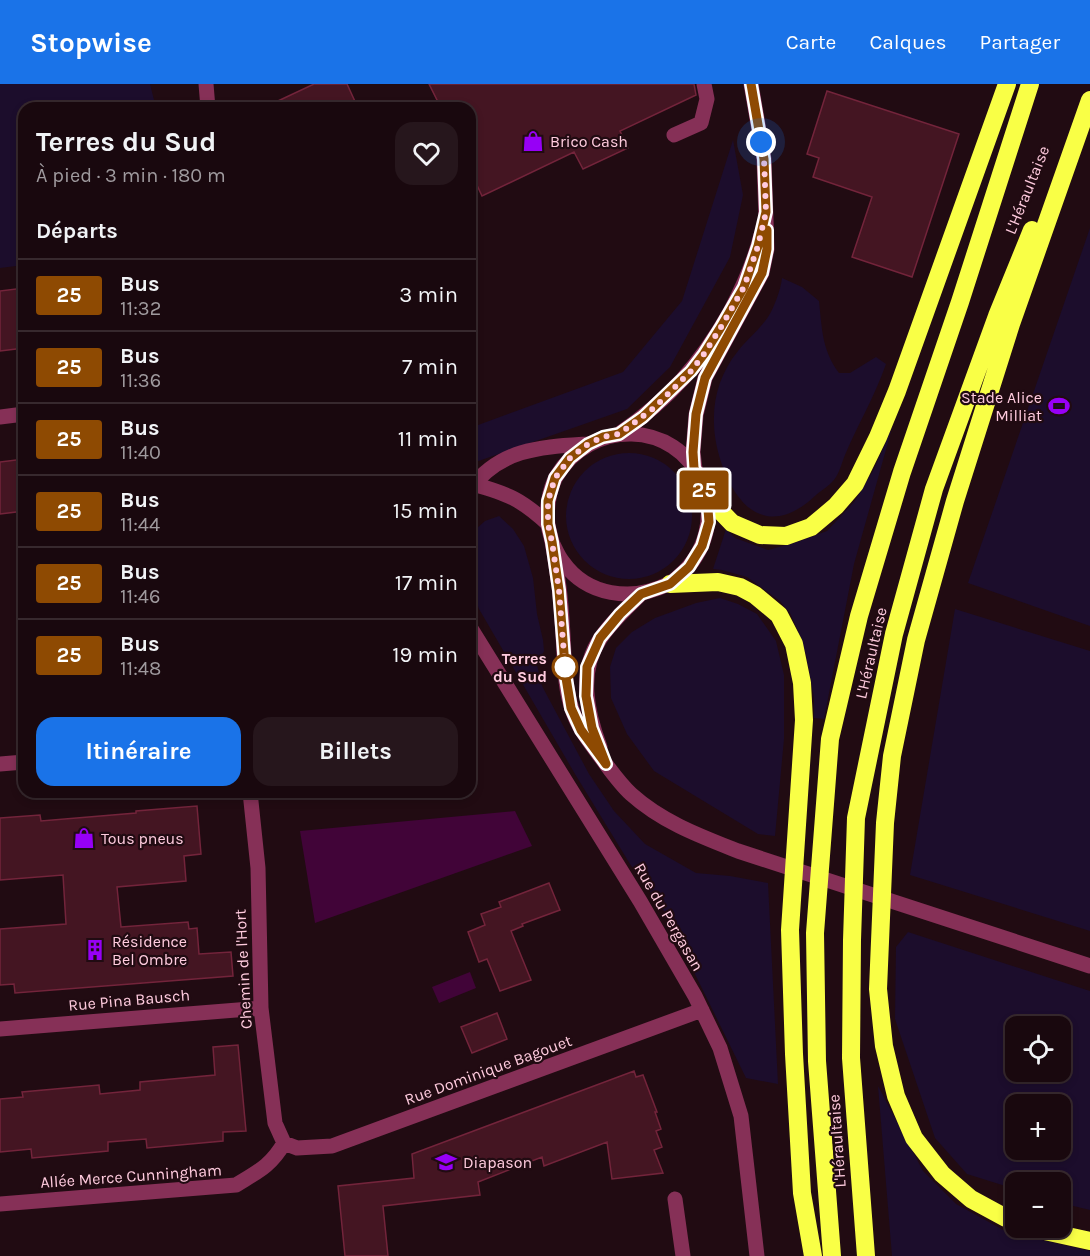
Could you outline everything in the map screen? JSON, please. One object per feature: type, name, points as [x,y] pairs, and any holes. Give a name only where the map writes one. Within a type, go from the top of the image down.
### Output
[{"type":"highway","points":[[707,497],[732,524],[760,535],[786,536],[811,527],[836,506],[855,484],[897,391],[1007,84]]},
{"type":"highway","name":"L'Héraultaise","points":[[832,1256],[817,1061],[815,933],[830,740],[859,616],[902,472],[960,303],[1030,84]]},
{"type":"highway","name":"L'Héraultaise","points":[[866,1256],[851,1058],[856,818],[894,634],[934,489],[997,316],[1090,89]]},
{"type":"highway","points":[[1005,1217],[971,1198],[942,1174],[914,1138],[896,1096],[884,1046],[879,989],[885,824],[892,756],[914,652],[955,501],[1011,324],[1090,100]]},
{"type":"highway","points":[[670,584],[718,582],[740,587],[779,615],[794,644],[802,682],[804,720],[790,930],[802,1193],[813,1256]]},
{"type":"highway","points":[[1071,1237],[1090,1241]]},
{"type":"street","points":[[206,84],[208,102]]},
{"type":"street","points":[[674,135],[701,123],[707,99],[704,84]]},
{"type":"street","points":[[694,468],[693,445],[696,414],[705,378],[762,273],[767,249],[764,159],[751,84]]},
{"type":"street","points":[[619,434],[654,408],[691,371],[704,354],[744,287],[758,246],[766,212]]},
{"type":"street","points":[[0,417],[18,415]]},
{"type":"street","points":[[552,542],[562,562],[576,576],[595,588],[618,594],[641,594],[670,584],[689,567],[702,546],[709,522],[707,497],[702,482],[694,468],[680,452],[662,441],[640,434],[603,437],[588,444],[570,458],[555,478],[548,501],[548,524],[559,590],[566,678],[571,708],[581,730],[606,764],[630,793],[659,815],[692,833],[738,851],[1090,966]]},
{"type":"street","points":[[476,482],[490,467],[516,454],[546,447],[588,444]]},
{"type":"street","points":[[476,488],[497,490],[516,498],[548,524]]},
{"type":"street","points":[[606,764],[592,728],[586,696],[587,667],[600,638],[641,594]]},
{"type":"street","name":"Rue du Pergasan","points":[[476,637],[640,901],[702,1010],[720,1048],[741,1116],[757,1256]]},
{"type":"street","points":[[0,764],[18,762]]},
{"type":"street","name":"Chemin de l'Hort","points":[[251,798],[258,868],[261,1008],[275,1123],[284,1143]]},
{"type":"street","name":"Rue Pina Bausch","points":[[0,1029],[261,1008]]},
{"type":"street","name":"Rue Dominique Bagouet","points":[[284,1143],[297,1148],[332,1146],[702,1010]]},
{"type":"street","name":"Allée Merce Cunningham","points":[[0,1204],[236,1185],[265,1167],[284,1143]]},
{"type":"street","points":[[675,1200],[683,1256]]},
{"type":"shaded area","points":[[0,84],[150,84],[154,102],[18,102],[18,266],[0,268]]},
{"type":"shaded area","points":[[733,140],[743,195],[730,257],[670,367],[627,409],[476,462],[476,426],[623,372],[682,301]]},
{"type":"shaded area","name":"Stade Alice Milliat","points":[[1090,228],[1090,626],[968,583]]},
{"type":"shaded area","points":[[782,278],[802,287],[819,301],[826,347],[839,373],[850,373],[876,357],[886,364],[834,480],[799,509],[785,515],[770,516],[752,510],[734,490],[721,463],[717,448],[714,413],[719,385],[727,367],[773,309]]},
{"type":"shaded area","points":[[892,428],[854,564],[824,719],[814,718],[814,698],[806,655],[790,613],[780,601],[747,577],[713,569],[726,529],[735,538],[768,550],[827,531],[855,501],[874,469]]},
{"type":"shaded area","points":[[629,453],[653,458],[674,471],[687,492],[692,516],[687,540],[674,561],[653,574],[629,579],[605,574],[584,561],[571,540],[566,516],[571,492],[584,471],[605,458]]},
{"type":"shaded area","points":[[499,516],[513,529],[524,546],[533,578],[543,640],[544,651],[537,665],[542,686],[589,774],[614,811],[645,844],[696,873],[768,883],[778,1084],[746,1078],[664,911],[630,864],[479,609],[476,601],[476,529],[485,521]]},
{"type":"shaded area","points":[[720,598],[757,614],[776,641],[784,675],[784,739],[775,836],[758,834],[654,771],[627,734],[611,698],[610,667],[616,648],[632,632],[655,618],[696,603]]},
{"type":"shaded area","points":[[955,609],[1090,651],[1090,931],[910,875]]},
{"type":"shaded area","points":[[515,811],[532,846],[315,923],[300,831]]},
{"type":"shaded area","points":[[908,932],[1090,991],[1090,1210],[1071,1205],[1071,1172],[1005,1172],[1005,1186],[967,1174],[935,1138],[895,1019],[896,947]]},
{"type":"shaded area","points":[[470,972],[476,988],[439,1003],[432,987]]},
{"type":"shaded area","points":[[878,1086],[923,1171],[956,1204],[1005,1231],[1005,1238],[1033,1238],[1090,1251],[1090,1256],[892,1256]]},
{"type":"building","points":[[314,84],[347,84],[355,102],[276,102]]},
{"type":"building","name":"Brico Cash","points":[[429,84],[694,84],[696,95],[620,131],[628,148],[583,169],[574,152],[482,196],[476,183],[476,102],[438,102]]},
{"type":"building","points":[[827,91],[959,134],[912,277],[852,257],[872,197],[813,177],[819,158],[807,154]]},
{"type":"building","points":[[18,289],[18,349],[0,351],[0,291]]},
{"type":"building","points":[[18,460],[18,512],[0,514],[0,462]]},
{"type":"building","points":[[197,806],[201,854],[184,856],[186,881],[117,887],[121,927],[188,922],[189,929],[197,928],[199,954],[231,952],[233,976],[15,993],[14,984],[0,985],[0,929],[66,924],[63,875],[0,880],[0,818],[40,815],[41,821]]},
{"type":"building","points":[[549,883],[560,910],[522,924],[523,926],[511,931],[531,980],[500,991],[487,959],[479,962],[468,932],[485,925],[481,914],[501,907],[499,902]]},
{"type":"building","points":[[497,1013],[507,1039],[472,1053],[461,1027]]},
{"type":"building","points":[[238,1045],[246,1131],[223,1132],[223,1141],[147,1148],[146,1139],[108,1142],[108,1151],[32,1158],[31,1149],[0,1152],[0,1099],[23,1097],[22,1092],[99,1085],[100,1094],[140,1090],[140,1082],[215,1075],[213,1047]]},
{"type":"building","points":[[634,1071],[636,1077],[643,1075],[657,1112],[655,1112],[661,1129],[656,1131],[662,1147],[654,1150],[663,1173],[612,1179],[607,1142],[544,1166],[542,1157],[478,1182],[480,1195],[383,1206],[388,1256],[345,1256],[338,1186],[414,1178],[412,1154]]},
{"type":"bus line","name":"25","points":[[751,84],[764,159],[766,212],[758,246],[744,287],[704,354],[691,371],[643,417],[619,434],[603,437],[588,444],[570,458],[555,478],[548,501],[548,524],[559,590],[566,678],[571,708],[581,730],[606,764],[592,728],[586,696],[587,667],[600,638],[620,614],[641,594],[670,584],[689,567],[702,546],[709,522],[707,497],[694,468],[696,414],[705,378],[762,273],[767,249],[767,230]]},
{"type":"place","name":"Brico Cash","points":[[533,141]]},
{"type":"place","name":"Stade Alice Milliat","points":[[1059,406]]},
{"type":"place","name":"Terres du Sud","points":[[565,667]]},
{"type":"place","name":"Tous pneus","points":[[84,838]]},
{"type":"place","name":"Résidence Bel Ombre","points":[[95,950]]},
{"type":"place","name":"Diapason","points":[[446,1162]]},
{"type":"route","points":[[565,667],[559,590],[548,524],[548,501],[555,478],[570,458],[588,444],[603,437],[619,434],[654,408],[691,371],[721,327],[744,287],[758,246],[766,212],[761,142]]}]
